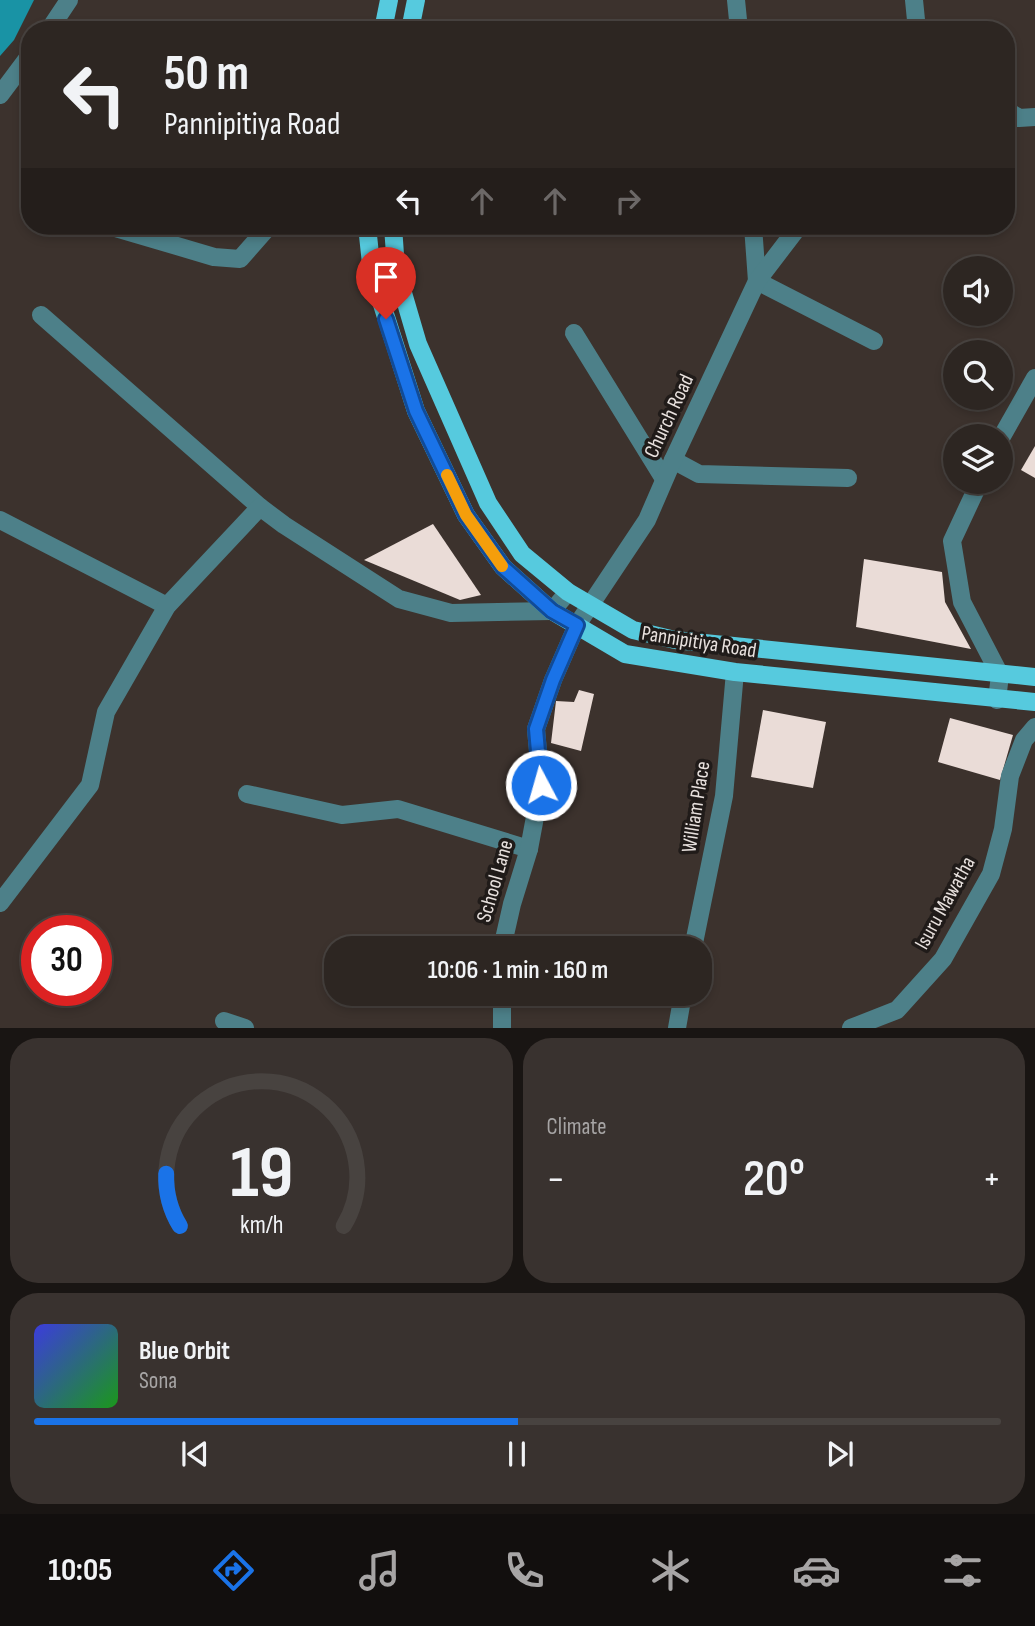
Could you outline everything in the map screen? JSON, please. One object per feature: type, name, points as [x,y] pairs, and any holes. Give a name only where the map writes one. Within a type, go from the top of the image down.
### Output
[{"type":"main road","points":[[385,21],[389,0]]},
{"type":"main road","points":[[412,21],[416,0]]},
{"type":"main road","name":"Pannipitiya Road","points":[[368,235],[372,273],[416,411],[466,515],[503,567],[552,611],[625,654],[735,671],[1035,702]]},
{"type":"main road","name":"Pannipitiya Road","points":[[394,235],[396,269],[418,344],[488,503],[522,554],[568,592],[633,630],[675,640],[1035,677]]},
{"type":"street","points":[[55,21],[69,0]]},
{"type":"street","points":[[736,0],[738,21]]},
{"type":"street","points":[[914,0],[916,21]]},
{"type":"street","points":[[0,95],[21,67]]},
{"type":"street","points":[[1015,116],[1019,118],[1035,117]]},
{"type":"street","points":[[140,235],[215,257],[240,259],[261,235]]},
{"type":"street","points":[[754,235],[757,281],[874,341]]},
{"type":"street","name":"Church Road","points":[[577,625],[647,520],[757,281],[792,235]]},
{"type":"street","points":[[41,315],[260,507],[399,599],[451,613],[552,611],[568,592]]},
{"type":"street","points":[[574,333],[664,479]]},
{"type":"street","points":[[1009,424],[1035,378]]},
{"type":"street","points":[[673,460],[699,474],[848,478]]},
{"type":"street","points":[[974,494],[952,541],[962,602],[1000,675],[997,699]]},
{"type":"street","points":[[0,903],[90,785],[106,712],[167,606],[260,507]]},
{"type":"street","points":[[0,520],[167,606]]},
{"type":"street","name":"School Lane","points":[[505,936],[529,849],[541,785],[536,729],[553,680],[577,625]]},
{"type":"street","name":"William Place","points":[[695,936],[724,796],[735,671]]},
{"type":"street","name":"Isuru Mawatha","points":[[851,1027],[896,1019],[943,958],[991,874],[1003,829],[1010,776],[1024,740],[1035,727]]},
{"type":"street","points":[[247,794],[342,815],[398,809],[529,849]]},
{"type":"street","points":[[502,1006],[502,1027]]},
{"type":"street","points":[[677,1027],[681,1006]]},
{"type":"street","points":[[224,1021],[245,1027]]},
{"type":"water","points":[[0,0],[34,0],[24,21],[21,21],[14,40],[0,56]]},
{"type":"building","points":[[1035,446],[1035,478],[1021,470]]},
{"type":"building","points":[[433,524],[481,595],[460,600],[364,560]]},
{"type":"building","points":[[864,559],[942,572],[945,602],[971,649],[856,627]]},
{"type":"building","points":[[579,690],[594,694],[581,751],[551,743],[556,701],[574,702]]},
{"type":"building","points":[[763,710],[826,722],[813,788],[751,777]]},
{"type":"building","points":[[950,718],[1013,735],[1000,780],[938,762]]},
{"type":"slow traffic","points":[[447,475],[466,515],[502,566]]},
{"type":"route","points":[[386,319],[416,411],[466,515],[503,567],[552,611],[577,625],[553,680],[536,729],[541,785]]}]
